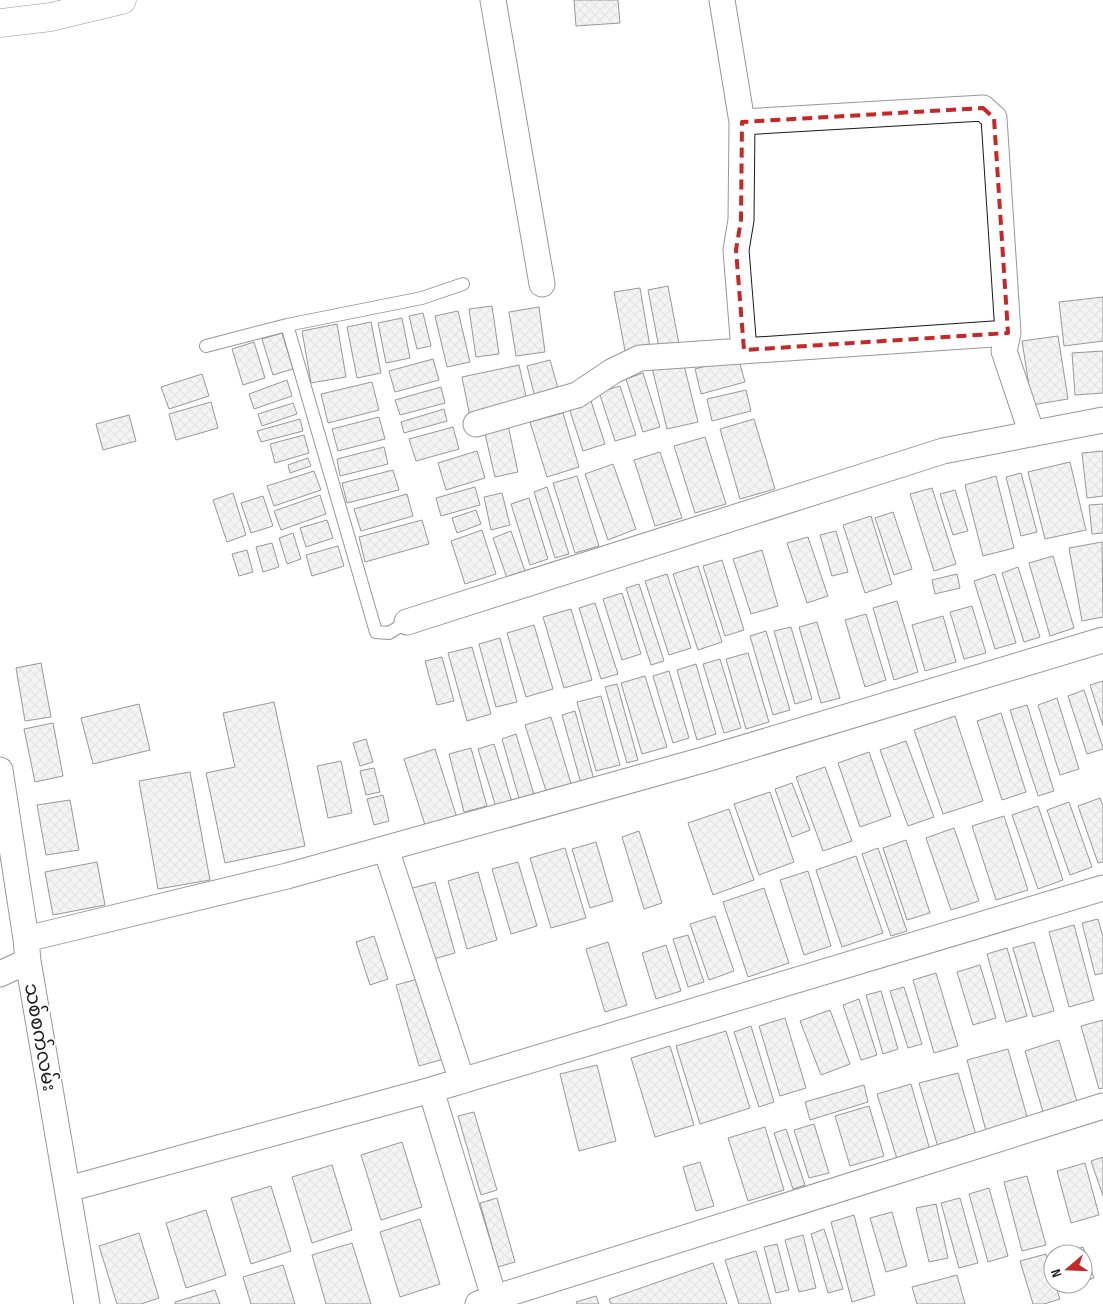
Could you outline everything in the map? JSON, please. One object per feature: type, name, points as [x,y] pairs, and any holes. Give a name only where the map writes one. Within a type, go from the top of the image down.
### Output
[{"type":"street","points":[[0,23],[48,9],[122,0]]},
{"type":"street","points":[[493,0],[542,284]]},
{"type":"street","points":[[722,0],[742,122],[741,220],[736,250],[744,350]]},
{"type":"street","points":[[742,122],[983,108],[994,118],[1008,333],[1004,351],[1032,434]]},
{"type":"street","points":[[476,424],[576,395],[613,371],[640,358],[1008,333]]},
{"type":"street","points":[[407,622],[942,451],[1103,420]]},
{"type":"street","points":[[0,974],[27,950],[703,760],[1103,640]]},
{"type":"street","name":"သစ်စက်လမ်း","points":[[0,770],[27,950],[87,1304]]},
{"type":"street","points":[[386,849],[462,1081]]},
{"type":"street","points":[[68,1189],[462,1081],[1103,888]]},
{"type":"street","points":[[431,1090],[489,1302],[1103,1106]]},
{"type":"lane","points":[[206,346],[287,325],[422,298],[463,284]]},
{"type":"lane","points":[[287,325],[376,632],[389,633],[407,622]]},
{"type":"highlighted area","points":[[983,108],[994,118],[1008,333],[744,350],[736,250],[741,220],[742,122]]},
{"type":"building","points":[[574,0],[618,0],[620,23],[576,26]]},
{"type":"building","points":[[668,286],[679,344],[659,348],[648,290]]},
{"type":"building","points":[[640,288],[650,347],[625,351],[614,292]]},
{"type":"building","points":[[1103,297],[1103,341],[1064,346],[1059,302]]},
{"type":"building","points":[[492,306],[499,354],[476,357],[469,309]]},
{"type":"building","points":[[539,307],[545,352],[516,356],[509,312]]},
{"type":"building","points":[[458,311],[470,362],[447,367],[435,316]]},
{"type":"building","points":[[423,313],[431,346],[417,349],[409,316]]},
{"type":"building","points":[[402,318],[410,358],[386,363],[378,323]]},
{"type":"building","points":[[371,322],[381,373],[357,378],[347,327]]},
{"type":"building","points":[[337,324],[346,377],[311,383],[302,331]]},
{"type":"building","points":[[282,333],[293,369],[273,375],[262,339]]},
{"type":"building","points":[[1058,336],[1068,399],[1032,405],[1022,341]]},
{"type":"building","points":[[254,342],[265,378],[243,385],[232,349]]},
{"type":"building","points":[[1103,351],[1103,393],[1075,395],[1072,353]]},
{"type":"building","points":[[738,357],[745,382],[701,394],[695,369]]},
{"type":"building","points":[[433,359],[439,380],[395,392],[389,371]]},
{"type":"building","points":[[550,360],[560,395],[536,401],[527,366]]},
{"type":"building","points":[[683,361],[698,422],[667,429],[652,368]]},
{"type":"building","points":[[519,365],[528,405],[470,417],[462,377]]},
{"type":"building","points":[[643,373],[660,427],[643,432],[626,379]]},
{"type":"building","points":[[202,374],[209,396],[169,409],[161,387]]},
{"type":"building","points":[[287,380],[292,396],[254,409],[249,394]]},
{"type":"building","points":[[372,382],[379,410],[328,423],[321,394]]},
{"type":"building","points":[[620,386],[636,435],[615,441],[599,392]]},
{"type":"building","points":[[441,387],[445,403],[400,415],[395,400]]},
{"type":"building","points":[[746,390],[751,411],[712,421],[707,399]]},
{"type":"building","points":[[591,401],[605,444],[583,451],[569,408]]},
{"type":"building","points":[[211,402],[218,428],[176,440],[169,414]]},
{"type":"building","points":[[293,403],[297,414],[262,426],[258,414]]},
{"type":"building","points":[[444,409],[447,421],[404,433],[401,422]]},
{"type":"building","points":[[563,413],[579,467],[547,477],[530,422]]},
{"type":"building","points":[[129,415],[136,441],[103,450],[96,424]]},
{"type":"building","points":[[379,417],[385,439],[338,451],[332,429]]},
{"type":"building","points":[[300,419],[303,431],[261,442],[257,431]]},
{"type":"building","points":[[754,419],[775,489],[740,499],[720,429]]},
{"type":"building","points":[[508,425],[518,472],[495,477],[484,430]]},
{"type":"building","points":[[453,427],[459,449],[416,461],[409,439]]},
{"type":"building","points":[[304,435],[309,453],[275,463],[270,444]]},
{"type":"building","points":[[705,437],[726,504],[695,513],[674,446]]},
{"type":"building","points":[[384,447],[388,464],[340,476],[337,459]]},
{"type":"building","points":[[477,451],[485,478],[446,490],[438,463]]},
{"type":"building","points":[[1103,451],[1103,496],[1087,498],[1082,453]]},
{"type":"building","points":[[660,452],[682,518],[655,526],[634,460]]},
{"type":"building","points":[[308,458],[311,466],[290,473],[288,465]]},
{"type":"building","points":[[1070,462],[1086,530],[1045,539],[1028,472]]},
{"type":"building","points":[[613,464],[636,529],[608,540],[585,474]]},
{"type":"building","points":[[393,470],[399,490],[347,503],[342,483]]},
{"type":"building","points":[[314,471],[321,490],[274,506],[267,486]]},
{"type":"building","points":[[1021,473],[1037,532],[1021,536],[1006,477]]},
{"type":"building","points":[[577,476],[599,546],[575,553],[553,483]]},
{"type":"building","points":[[996,476],[1014,548],[983,556],[965,485]]},
{"type":"building","points":[[475,487],[480,505],[441,516],[436,498]]},
{"type":"building","points":[[547,487],[569,554],[555,558],[534,492]]},
{"type":"building","points":[[932,488],[956,564],[934,571],[910,494]]},
{"type":"building","points":[[955,490],[968,531],[953,535],[940,494]]},
{"type":"building","points":[[233,493],[246,535],[227,542],[213,500]]},
{"type":"building","points":[[502,493],[510,525],[491,530],[484,497]]},
{"type":"building","points":[[407,494],[413,516],[361,531],[354,509]]},
{"type":"building","points":[[320,495],[326,514],[281,530],[274,511]]},
{"type":"building","points":[[263,496],[273,526],[251,533],[241,503]]},
{"type":"building","points":[[529,498],[548,559],[530,565],[511,504]]},
{"type":"building","points":[[1103,504],[1103,533],[1092,534],[1089,505]]},
{"type":"building","points":[[476,510],[481,524],[457,533],[452,518]]},
{"type":"building","points":[[893,512],[912,569],[894,575],[875,518]]},
{"type":"building","points":[[871,516],[892,584],[865,593],[843,525]]},
{"type":"building","points":[[327,520],[333,538],[306,547],[300,528]]},
{"type":"building","points":[[422,520],[429,544],[365,562],[359,537]]},
{"type":"building","points":[[482,530],[496,574],[465,584],[451,541]]},
{"type":"building","points":[[511,531],[525,571],[507,578],[493,538]]},
{"type":"building","points":[[836,531],[848,572],[832,576],[820,535]]},
{"type":"building","points":[[293,533],[301,559],[287,564],[279,538]]},
{"type":"building","points":[[808,537],[828,596],[807,603],[787,543]]},
{"type":"building","points":[[1102,542],[1103,617],[1082,621],[1069,548]]},
{"type":"building","points":[[272,543],[279,567],[263,572],[256,547]]},
{"type":"building","points":[[338,546],[344,566],[312,576],[306,555]]},
{"type":"building","points":[[247,550],[253,572],[239,576],[232,554]]},
{"type":"building","points":[[762,550],[778,606],[751,614],[733,559]]},
{"type":"building","points":[[1053,556],[1074,628],[1050,636],[1029,563]]},
{"type":"building","points":[[722,560],[744,630],[725,636],[703,566]]},
{"type":"building","points":[[698,566],[722,642],[698,650],[673,574]]},
{"type":"building","points":[[1018,567],[1040,637],[1024,642],[1002,573]]},
{"type":"building","points":[[667,574],[691,648],[669,655],[645,581]]},
{"type":"building","points":[[957,574],[960,588],[935,594],[932,580]]},
{"type":"building","points":[[995,574],[1016,643],[995,649],[974,581]]},
{"type":"building","points":[[639,584],[664,661],[651,665],[626,588]]},
{"type":"building","points":[[622,593],[641,654],[622,660],[603,599]]},
{"type":"building","points":[[897,601],[918,672],[894,680],[873,608]]},
{"type":"building","points":[[595,603],[618,674],[601,679],[579,608]]},
{"type":"building","points":[[972,606],[986,653],[964,659],[950,612]]},
{"type":"building","points":[[571,609],[592,680],[564,688],[543,617]]},
{"type":"building","points":[[866,614],[886,680],[865,687],[845,620]]},
{"type":"building","points":[[943,616],[956,662],[925,671],[912,625]]},
{"type":"building","points":[[817,622],[840,698],[821,703],[799,627]]},
{"type":"building","points":[[534,625],[553,689],[526,697],[507,633]]},
{"type":"building","points":[[791,627],[812,699],[795,704],[774,631]]},
{"type":"building","points":[[766,631],[790,710],[773,715],[750,636]]},
{"type":"building","points":[[500,638],[517,702],[496,707],[479,644]]},
{"type":"building","points":[[472,647],[491,714],[467,721],[448,653]]},
{"type":"building","points":[[748,653],[769,722],[746,729],[726,659]]},
{"type":"building","points":[[442,657],[454,701],[437,705],[425,661]]},
{"type":"building","points":[[720,659],[741,728],[724,733],[703,664]]},
{"type":"building","points":[[41,663],[51,717],[25,721],[16,668]]},
{"type":"building","points":[[696,664],[716,734],[697,740],[677,670]]},
{"type":"building","points":[[669,671],[689,738],[673,743],[653,676]]},
{"type":"building","points":[[645,676],[667,747],[642,754],[621,683]]},
{"type":"building","points":[[1103,681],[1103,726],[1090,685]]},
{"type":"building","points":[[617,684],[638,760],[627,763],[605,687]]},
{"type":"building","points":[[1084,690],[1103,748],[1087,754],[1068,696]]},
{"type":"building","points":[[601,696],[620,765],[596,771],[577,702]]},
{"type":"building","points":[[1057,698],[1079,769],[1060,775],[1038,705]]},
{"type":"building","points":[[274,702],[305,846],[225,863],[206,773],[235,767],[223,713]]},
{"type":"building","points":[[139,704],[150,750],[93,764],[81,718]]},
{"type":"building","points":[[1027,705],[1054,791],[1038,796],[1010,710]]},
{"type":"building","points":[[575,711],[595,783],[582,787],[562,715]]},
{"type":"building","points":[[1001,713],[1026,792],[1002,800],[977,721]]},
{"type":"building","points":[[955,716],[983,801],[943,814],[914,730]]},
{"type":"building","points":[[551,717],[573,790],[548,797],[525,725]]},
{"type":"building","points":[[53,723],[63,776],[35,782],[24,729]]},
{"type":"building","points":[[516,734],[535,798],[520,802],[502,739]]},
{"type":"building","points":[[366,739],[373,762],[360,766],[353,743]]},
{"type":"building","points":[[906,741],[934,817],[908,826],[880,750]]},
{"type":"building","points":[[494,744],[512,802],[496,807],[478,749]]},
{"type":"building","points":[[471,748],[487,806],[464,812],[449,754]]},
{"type":"building","points":[[435,749],[457,818],[426,828],[404,759]]},
{"type":"building","points":[[869,752],[891,816],[860,827],[838,763]]},
{"type":"building","points":[[341,761],[352,813],[328,818],[317,766]]},
{"type":"building","points":[[825,767],[852,841],[823,851],[796,777]]},
{"type":"building","points":[[374,768],[380,792],[366,795],[360,771]]},
{"type":"building","points":[[190,772],[210,880],[158,889],[139,781]]},
{"type":"building","points":[[792,783],[810,830],[792,837],[775,789]]},
{"type":"building","points":[[770,792],[794,862],[759,875],[734,804]]},
{"type":"building","points":[[383,795],[389,821],[374,825],[367,799]]},
{"type":"building","points":[[1100,798],[1103,806],[1103,862],[1098,863],[1078,806]]},
{"type":"building","points":[[70,800],[79,850],[46,855],[37,805]]},
{"type":"building","points":[[1069,802],[1092,867],[1070,875],[1047,810]]},
{"type":"building","points":[[1038,806],[1063,880],[1038,889],[1012,815]]},
{"type":"building","points":[[729,809],[754,880],[713,895],[688,823]]},
{"type":"building","points":[[1004,816],[1028,890],[996,900],[972,826]]},
{"type":"building","points":[[954,828],[979,901],[951,910],[926,838]]},
{"type":"building","points":[[639,831],[662,903],[644,909],[622,837]]},
{"type":"building","points":[[906,840],[930,913],[907,920],[883,848]]},
{"type":"building","points":[[596,842],[613,901],[590,908],[572,849]]},
{"type":"building","points":[[565,848],[586,918],[551,928],[530,858]]},
{"type":"building","points":[[878,848],[907,931],[891,936],[862,854]]},
{"type":"building","points":[[856,856],[883,933],[842,947],[816,870]]},
{"type":"building","points":[[97,862],[105,905],[53,915],[45,872]]},
{"type":"building","points":[[518,862],[537,926],[511,934],[492,869]]},
{"type":"building","points":[[808,871],[831,946],[804,955],[780,880]]},
{"type":"building","points":[[478,872],[497,940],[467,949],[448,881]]},
{"type":"building","points":[[435,882],[455,953],[430,960],[409,889]]},
{"type":"building","points":[[764,888],[789,963],[748,977],[723,902]]},
{"type":"building","points":[[715,916],[734,971],[709,980],[690,924]]},
{"type":"building","points":[[1098,919],[1103,937],[1103,973],[1095,975],[1082,923]]},
{"type":"building","points":[[1074,925],[1094,1000],[1069,1007],[1049,932]]},
{"type":"building","points":[[688,935],[704,982],[688,987],[673,939]]},
{"type":"building","points":[[374,936],[388,979],[370,985],[356,942]]},
{"type":"building","points":[[608,942],[627,1005],[605,1012],[586,949]]},
{"type":"building","points":[[1034,942],[1054,1011],[1033,1017],[1013,948]]},
{"type":"building","points":[[666,945],[681,991],[656,999],[642,953]]},
{"type":"building","points":[[1007,948],[1027,1016],[1006,1022],[987,954]]},
{"type":"building","points":[[980,965],[996,1018],[973,1025],[957,972]]},
{"type":"building","points":[[936,973],[958,1046],[934,1053],[913,980]]},
{"type":"building","points":[[421,978],[444,1059],[419,1066],[396,985]]},
{"type":"building","points":[[904,987],[922,1044],[908,1048],[890,991]]},
{"type":"building","points":[[881,991],[898,1049],[883,1054],[866,995]]},
{"type":"building","points":[[859,999],[877,1055],[861,1060],[843,1005]]},
{"type":"building","points":[[830,1010],[850,1064],[821,1075],[800,1021]]},
{"type":"building","points":[[785,1018],[806,1088],[780,1096],[759,1026]]},
{"type":"building","points":[[1103,1020],[1103,1088],[1099,1089],[1081,1026]]},
{"type":"building","points":[[751,1026],[774,1102],[759,1107],[734,1032]]},
{"type":"building","points":[[726,1031],[750,1108],[700,1124],[676,1046]]},
{"type":"building","points":[[1059,1040],[1077,1102],[1043,1112],[1025,1051]]},
{"type":"building","points":[[670,1046],[694,1125],[655,1137],[631,1058]]},
{"type":"building","points":[[1008,1049],[1028,1120],[986,1131],[967,1060]]},
{"type":"building","points":[[597,1065],[616,1141],[579,1151],[560,1074]]},
{"type":"building","points":[[958,1073],[976,1135],[938,1147],[919,1083]]},
{"type":"building","points":[[911,1084],[930,1150],[897,1159],[877,1094]]},
{"type":"building","points":[[864,1085],[868,1102],[810,1120],[805,1102]]},
{"type":"building","points":[[869,1106],[884,1156],[850,1166],[835,1116]]},
{"type":"building","points":[[474,1112],[497,1190],[481,1195],[458,1116]]},
{"type":"building","points":[[814,1124],[829,1173],[809,1178],[794,1130]]},
{"type":"building","points":[[765,1127],[784,1190],[748,1201],[728,1138]]},
{"type":"building","points":[[786,1129],[805,1185],[793,1189],[774,1133]]},
{"type":"building","points":[[402,1142],[422,1207],[381,1220],[361,1155]]},
{"type":"building","points":[[1103,1157],[1103,1196],[1091,1161]]},
{"type":"building","points":[[700,1162],[714,1206],[696,1211],[683,1167]]},
{"type":"building","points":[[1085,1163],[1099,1215],[1071,1223],[1057,1171]]},
{"type":"building","points":[[332,1165],[352,1230],[312,1243],[292,1177]]},
{"type":"building","points":[[1027,1176],[1046,1244],[1043,1246],[1022,1251],[1004,1182]]},
{"type":"building","points":[[271,1186],[291,1251],[251,1264],[231,1198]]},
{"type":"building","points":[[989,1188],[1008,1256],[988,1262],[969,1194]]},
{"type":"building","points":[[497,1198],[515,1262],[498,1267],[480,1203]]},
{"type":"building","points":[[960,1198],[978,1263],[959,1268],[941,1203]]},
{"type":"building","points":[[936,1204],[948,1258],[929,1262],[916,1208]]},
{"type":"building","points":[[206,1210],[226,1275],[186,1288],[166,1223]]},
{"type":"building","points":[[892,1212],[907,1266],[886,1272],[870,1218]]},
{"type":"building","points":[[854,1215],[875,1295],[852,1302],[831,1222]]},
{"type":"building","points":[[420,1219],[440,1284],[400,1297],[380,1232]]},
{"type":"building","points":[[824,1229],[843,1289],[828,1293],[811,1234]]},
{"type":"building","points":[[139,1233],[159,1298],[141,1304],[117,1304],[99,1246]]},
{"type":"building","points":[[803,1235],[816,1288],[799,1292],[785,1240]]},
{"type":"building","points":[[352,1243],[371,1304],[326,1304],[312,1255]]},
{"type":"building","points":[[777,1244],[789,1290],[776,1293],[764,1247]]},
{"type":"building","points":[[756,1251],[771,1304],[739,1304],[725,1260]]},
{"type":"building","points":[[1043,1255],[1043,1294],[1058,1294],[1060,1299],[1044,1304],[1033,1304],[1020,1261]]},
{"type":"building","points":[[713,1263],[727,1304],[611,1304],[609,1299]]},
{"type":"building","points":[[283,1265],[295,1304],[251,1304],[243,1277]]},
{"type":"building","points":[[957,1275],[965,1304],[917,1304],[912,1287]]},
{"type":"building","points":[[215,1290],[220,1304],[175,1304],[175,1302]]},
{"type":"building","points":[[596,1296],[599,1304],[577,1304],[576,1302]]}]
